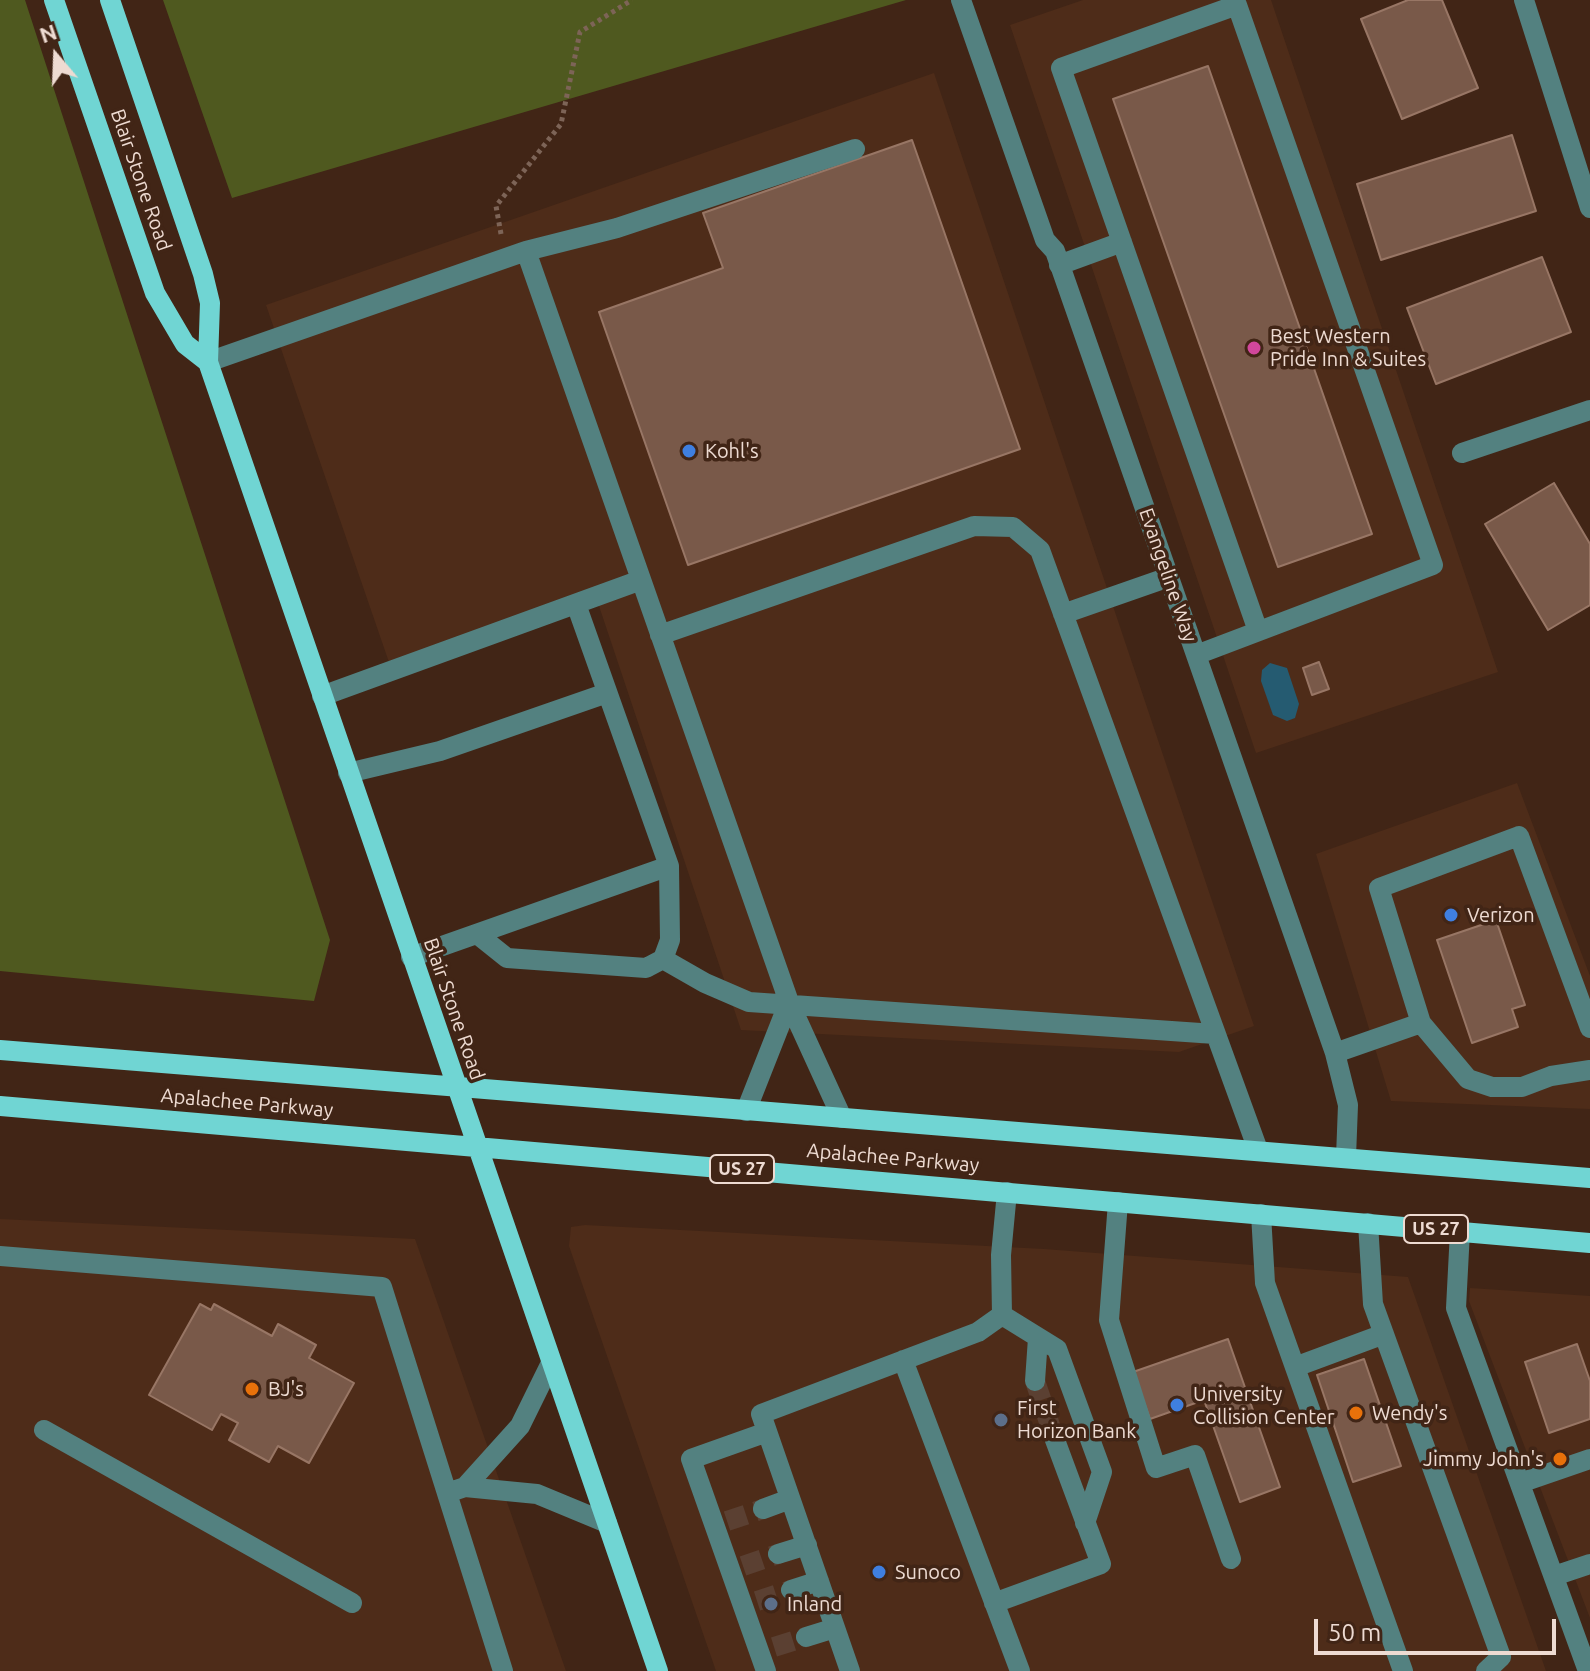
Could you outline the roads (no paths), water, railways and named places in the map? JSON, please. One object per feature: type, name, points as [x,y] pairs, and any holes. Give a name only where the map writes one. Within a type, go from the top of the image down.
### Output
[{"type":"main road","name":"Blair Stone Road","points":[[54,0],[155,293],[185,344],[208,362]]},
{"type":"main road","name":"Blair Stone Road","points":[[110,0],[203,274],[210,303],[208,362],[658,1671]]},
{"type":"main road","name":"Apalachee Parkway","points":[[0,1050],[1590,1178]]},
{"type":"main road","name":"Apalachee Parkway","points":[[0,1106],[1590,1243]]},
{"type":"street","name":"Evangeline Way","points":[[961,0],[1045,240],[1055,251],[1335,1053],[1348,1105],[1346,1157]]},
{"type":"street","points":[[1524,0],[1590,208]]},
{"type":"street","points":[[1196,655],[1433,565],[1237,5],[1061,68],[1258,631]]},
{"type":"street","points":[[208,362],[526,251],[617,228],[855,149]]},
{"type":"street","points":[[1059,265],[1122,242]]},
{"type":"street","points":[[526,251],[789,1002],[842,1118]]},
{"type":"street","points":[[1462,453],[1590,410]]},
{"type":"street","points":[[660,635],[974,526],[1013,527],[1040,550],[1258,1150]]},
{"type":"street","points":[[1063,614],[1169,577]]},
{"type":"street","points":[[322,696],[641,580]]},
{"type":"street","points":[[477,934],[507,958],[646,968],[663,959],[670,940],[669,866],[576,604]]},
{"type":"street","points":[[348,773],[440,751],[607,693]]},
{"type":"street","points":[[1590,1028],[1519,836],[1379,888],[1421,1023],[1468,1079],[1492,1087],[1522,1087],[1551,1076],[1590,1070]]},
{"type":"street","points":[[411,957],[669,866]]},
{"type":"street","points":[[663,959],[705,983],[749,1002],[789,1002],[1215,1034]]},
{"type":"street","points":[[746,1111],[789,1002]]},
{"type":"street","points":[[1335,1053],[1421,1023]]},
{"type":"street","points":[[1002,1315],[1001,1255],[1007,1192]]},
{"type":"street","points":[[1118,1202],[1109,1320],[1156,1468],[1195,1455],[1231,1559]]},
{"type":"street","points":[[1261,1214],[1265,1283],[1403,1671]]},
{"type":"street","points":[[1368,1223],[1373,1304],[1493,1664]]},
{"type":"street","points":[[1460,1231],[1456,1308],[1588,1671]]},
{"type":"street","points":[[0,1256],[382,1287],[456,1490],[503,1671]]},
{"type":"street","points":[[1002,1315],[1057,1349],[1102,1472],[1085,1523]]},
{"type":"street","points":[[846,1670],[835,1628],[761,1414],[978,1332],[1002,1315]]},
{"type":"street","points":[[1295,1367],[1384,1334]]},
{"type":"street","points":[[1035,1381],[1038,1338]]},
{"type":"street","points":[[903,1360],[1020,1671]]},
{"type":"street","points":[[456,1490],[520,1426],[551,1363]]},
{"type":"street","points":[[44,1430],[352,1603]]},
{"type":"street","points":[[766,1657],[721,1523],[691,1459],[767,1432]]},
{"type":"street","points":[[994,1603],[1101,1564],[1055,1440]]},
{"type":"street","points":[[1520,1483],[1590,1459]]},
{"type":"street","points":[[456,1490],[537,1494],[607,1523]]},
{"type":"street","points":[[763,1509],[790,1499]]},
{"type":"street","points":[[778,1554],[807,1545]]},
{"type":"street","points":[[1554,1576],[1590,1564]]},
{"type":"street","points":[[791,1590],[819,1581]]},
{"type":"street","points":[[806,1637],[835,1628]]},
{"type":"water","points":[[1270,663],[1287,668],[1299,704],[1295,718],[1287,721],[1273,715],[1261,681],[1262,670]]},
{"type":"tunnel","points":[[1035,1381],[1055,1440]]},
{"type":"tunnel","points":[[727,1521],[763,1509]]},
{"type":"tunnel","points":[[743,1566],[778,1554]]},
{"type":"tunnel","points":[[757,1601],[791,1590]]},
{"type":"tunnel","points":[[774,1647],[806,1637]]},
{"type":"place","name":"Best Western Pride Inn & Suites","points":[[1254,348]]},
{"type":"place","name":"Kohl's","points":[[689,451]]},
{"type":"place","name":"Verizon","points":[[1451,915]]},
{"type":"place","name":"BJ's","points":[[252,1389]]},
{"type":"place","name":"University Collision Center","points":[[1177,1405]]},
{"type":"place","name":"Wendy's","points":[[1356,1413]]},
{"type":"place","name":"First Horizon Bank","points":[[1001,1420]]},
{"type":"place","name":"Jimmy John's","points":[[1560,1459]]},
{"type":"place","name":"Sunoco","points":[[879,1572]]},
{"type":"place","name":"Inland","points":[[771,1604]]}]
